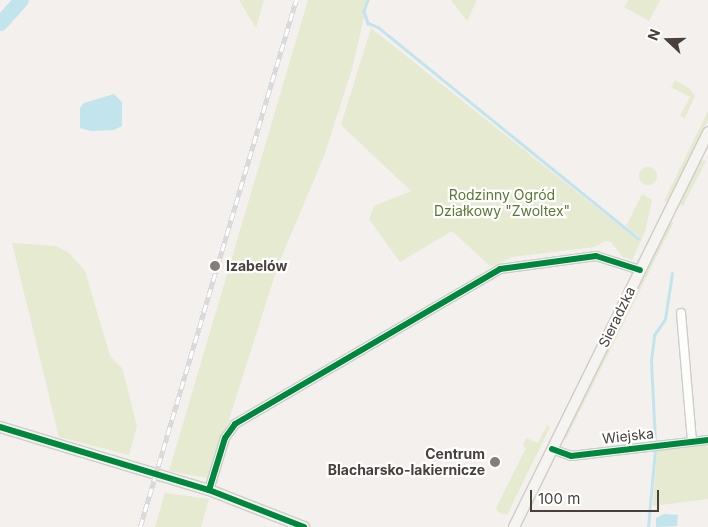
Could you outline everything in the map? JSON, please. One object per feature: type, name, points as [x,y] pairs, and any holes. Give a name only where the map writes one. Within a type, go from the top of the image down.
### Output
[{"type":"main road","name":"Sieradzka","points":[[514,527],[708,132]]},
{"type":"main road","points":[[0,427],[209,490],[304,527]]},
{"type":"street","points":[[209,490],[225,438],[234,424],[500,269],[599,256],[640,270]]},
{"type":"street","points":[[681,313],[692,441]]},
{"type":"street","name":"Wiejska","points":[[552,449],[571,456],[708,440]]},
{"type":"green space","points":[[239,0],[264,0],[256,28]]},
{"type":"green space","points":[[308,0],[368,0],[352,69],[324,156],[278,265],[227,426],[207,478],[169,471]]},
{"type":"green space","points":[[451,0],[477,0],[467,21]]},
{"type":"green space","points":[[628,0],[660,0],[649,21],[624,7]]},
{"type":"green space","name":"Rodzinny Ogród Działkowy \"Zwoltex\"","points":[[371,28],[637,240],[640,237],[626,226],[642,194],[652,200],[645,232],[632,260],[623,257],[611,242],[605,241],[595,247],[512,257],[491,267],[452,231],[400,262],[369,219],[374,206],[411,191],[341,125]]},
{"type":"green space","points":[[675,80],[690,89],[695,96],[685,118],[680,116],[690,97],[671,87]]},
{"type":"green space","points":[[708,111],[708,120],[667,203],[664,201]]},
{"type":"green space","points":[[700,160],[706,161],[683,206],[679,203]]},
{"type":"green space","points":[[648,167],[654,170],[657,176],[654,182],[648,185],[642,182],[639,176],[642,170]]},
{"type":"green space","points":[[670,222],[674,222],[565,441],[565,433]]},
{"type":"green space","points":[[12,243],[56,246],[69,253],[85,271],[110,356],[122,368],[137,426],[129,455],[59,437]]},
{"type":"green space","points":[[547,425],[550,427],[507,515],[499,513],[496,508],[526,448],[523,446],[526,438],[538,443]]},
{"type":"green space","points":[[708,445],[708,499],[653,506],[657,451]]},
{"type":"green space","points":[[165,493],[209,499],[201,527],[155,527]]},
{"type":"water","points":[[114,94],[122,102],[122,126],[114,130],[91,131],[80,128],[80,108],[84,103]]},
{"type":"water","points":[[664,514],[678,515],[677,526],[656,527],[656,518]]},
{"type":"waterway","points":[[0,23],[21,0]]},
{"type":"waterway","points":[[368,0],[364,11],[368,23],[378,27],[638,238]]},
{"type":"waterway","points":[[655,442],[651,361],[654,335],[665,319],[672,274]]},
{"type":"waterway","points":[[648,527],[655,450]]},
{"type":"railway","points":[[140,527],[296,0]]},
{"type":"cycle path","points":[[209,490],[225,438],[235,424],[500,269],[596,256],[640,270]]},
{"type":"cycle path","points":[[0,427],[209,490],[304,527]]},
{"type":"cycle path","points":[[552,449],[571,456],[708,440]]},
{"type":"place","name":"Izabelów","points":[[215,266]]},
{"type":"place","name":"Centrum Blacharsko-lakiernicze","points":[[495,462]]}]
